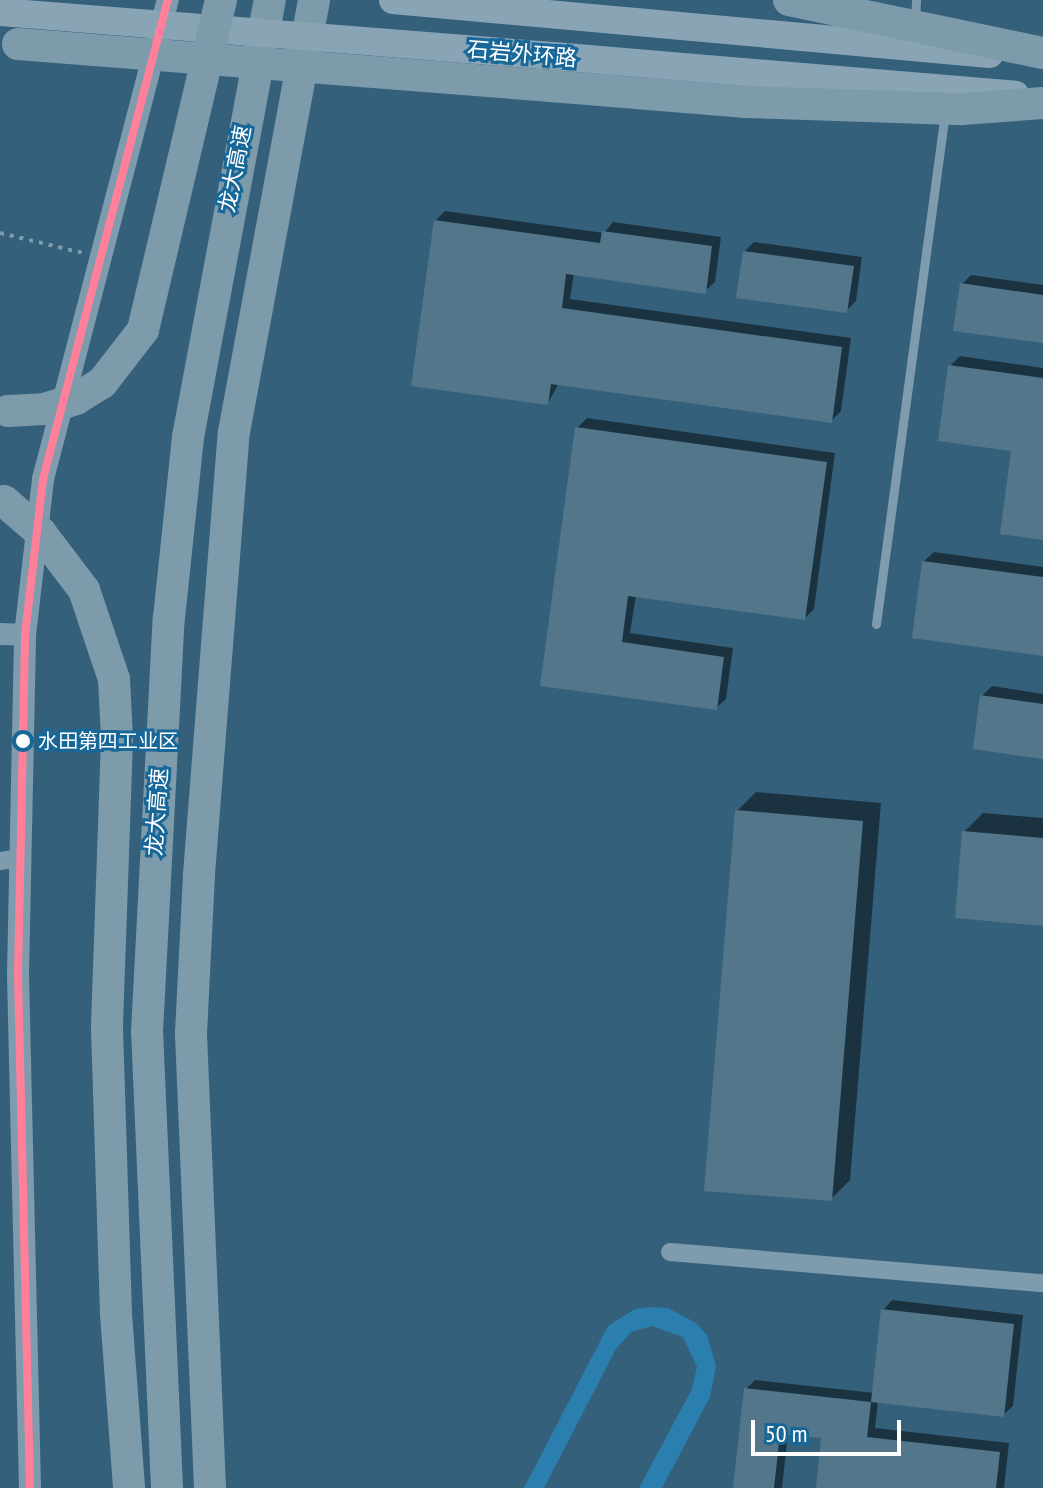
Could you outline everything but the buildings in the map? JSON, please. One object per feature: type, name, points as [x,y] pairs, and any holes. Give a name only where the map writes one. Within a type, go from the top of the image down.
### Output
[{"type":"highway","points":[[4,411],[44,409],[76,399],[102,383],[143,330],[221,0]]},
{"type":"highway","name":"龙大高速","points":[[167,1488],[147,1032],[169,618],[188,437],[270,0]]},
{"type":"highway","name":"龙大高速","points":[[210,1488],[191,1033],[199,874],[234,432],[314,0]]},
{"type":"highway","points":[[789,0],[915,12],[1043,53]]},
{"type":"highway","points":[[9,43],[746,102],[946,108],[1043,100]]},
{"type":"highway","points":[[2,500],[40,532],[84,590],[114,679],[117,739],[107,1028],[116,1314],[129,1488]]},
{"type":"main road","name":"石岩外环路","points":[[393,0],[1043,59]]},
{"type":"main road","name":"石岩外环路","points":[[0,12],[565,57],[1043,100]]},
{"type":"street","points":[[30,1488],[10,859],[25,635],[43,479],[168,0]]},
{"type":"street","points":[[0,634],[25,635]]},
{"type":"street","points":[[670,1252],[1043,1283]]},
{"type":"lane","points":[[876,624],[946,108]]},
{"type":"path","points":[[0,233],[99,257]]},
{"type":"shaded area","points":[[668,1308],[696,1323],[707,1335],[716,1366],[710,1397],[662,1488],[639,1488],[692,1389],[697,1367],[683,1337],[652,1326],[631,1332],[616,1349],[544,1488],[524,1488],[608,1326],[635,1309]]},
{"type":"transit line","points":[[30,1488],[18,974],[25,635],[43,479],[168,0]]},
{"type":"place","name":"水田第四工业区","points":[[23,741]]}]
